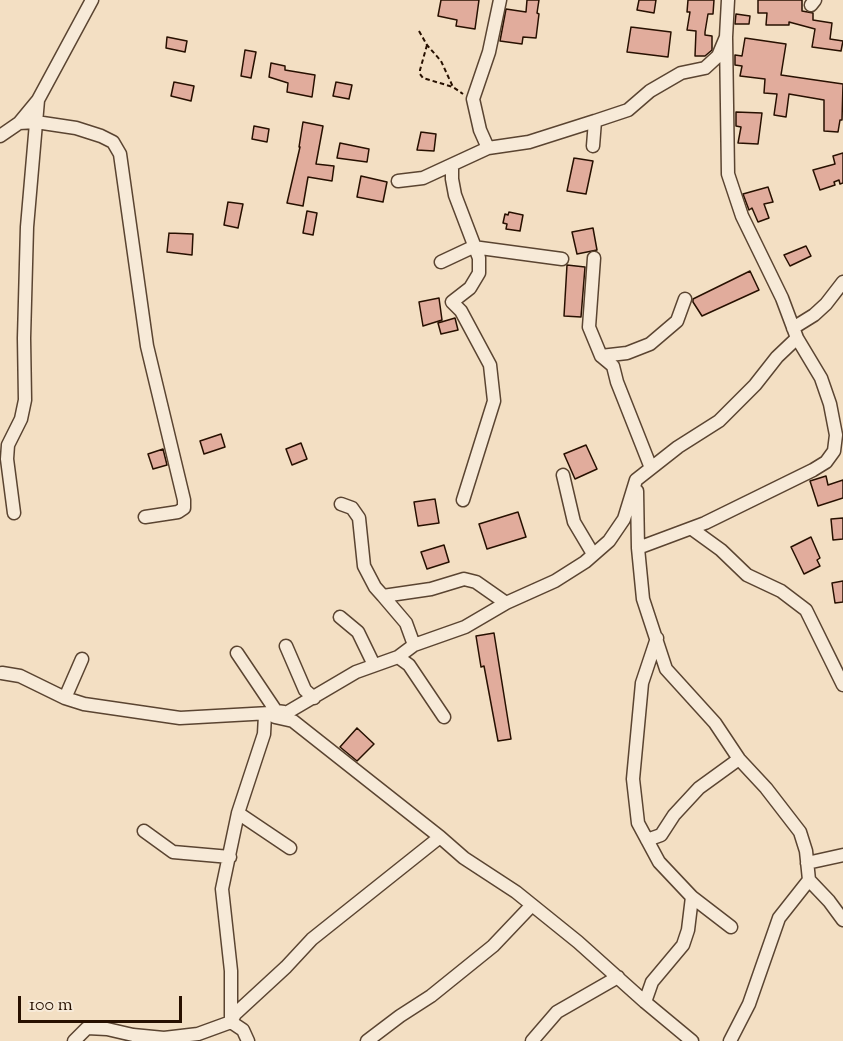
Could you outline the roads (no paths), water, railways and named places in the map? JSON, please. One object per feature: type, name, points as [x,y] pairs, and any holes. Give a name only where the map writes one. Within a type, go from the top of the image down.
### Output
[{"type":"street","points":[[0,136],[19,123],[39,100],[92,0]]},
{"type":"street","points":[[488,148],[480,130],[473,99],[489,52],[500,0]]},
{"type":"street","points":[[638,548],[692,529],[813,470],[826,462],[834,451],[836,435],[830,404],[821,378],[795,333],[782,298],[742,216],[728,174],[726,37],[728,0]]},
{"type":"street","points":[[398,181],[423,178],[488,148],[529,142],[628,110],[650,91],[681,74],[705,68],[718,56],[726,37]]},
{"type":"street","points":[[14,513],[7,459],[8,445],[21,419],[25,400],[27,227],[39,100]]},
{"type":"street","points":[[593,146],[595,121]]},
{"type":"street","points":[[19,123],[36,122],[76,128],[113,142],[120,154],[147,346],[184,500],[184,508],[178,512],[145,518]]},
{"type":"street","points":[[452,165],[455,195],[479,258],[479,273],[470,288],[452,302],[461,311],[490,365],[494,401],[463,500]]},
{"type":"street","points":[[441,262],[473,247],[562,259]]},
{"type":"street","points":[[594,258],[589,327],[601,356],[613,366],[617,382],[651,468]]},
{"type":"street","points":[[2,673],[20,676],[65,698],[84,704],[180,718],[288,712],[356,672],[398,657],[414,645],[465,627],[506,603],[555,581],[585,562],[609,541],[624,519],[636,480],[719,421],[755,386],[795,333],[843,282]]},
{"type":"street","points":[[601,356],[627,353],[650,344],[677,321],[685,299]]},
{"type":"street","points":[[563,475],[574,522],[593,554]]},
{"type":"street","points":[[636,480],[638,548],[643,598],[666,669],[715,723],[739,759],[766,788],[800,832],[809,880],[843,920]]},
{"type":"street","points":[[341,504],[352,508],[359,518],[364,566],[375,587],[406,622],[414,645]]},
{"type":"street","points":[[692,529],[721,550],[747,575],[781,591],[806,610],[843,685]]},
{"type":"street","points":[[383,596],[431,589],[464,579],[476,582],[506,603]]},
{"type":"street","points":[[340,617],[358,632],[374,665]]},
{"type":"street","points":[[657,638],[642,683],[633,779],[638,823],[659,862],[692,897],[731,927]]},
{"type":"street","points":[[286,646],[305,690],[314,698]]},
{"type":"street","points":[[237,653],[276,711],[288,712]]},
{"type":"street","points":[[398,657],[410,665],[444,717]]},
{"type":"street","points":[[65,698],[82,659]]},
{"type":"street","points":[[231,1022],[231,971],[222,889],[238,813],[264,734],[266,714]]},
{"type":"street","points":[[266,714],[293,721],[464,858],[516,892],[578,942],[692,1041]]},
{"type":"street","points":[[647,840],[661,835],[674,815],[699,788],[739,759]]},
{"type":"street","points":[[238,813],[290,848]]},
{"type":"street","points":[[144,831],[172,852],[230,857]]},
{"type":"street","points":[[74,1041],[87,1028],[164,1038],[198,1034],[231,1022],[235,1014],[286,967],[312,939],[440,837]]},
{"type":"street","points":[[807,863],[843,855]]},
{"type":"street","points":[[730,1041],[749,1004],[779,918],[809,880]]},
{"type":"street","points":[[645,1002],[652,982],[683,945],[692,897]]},
{"type":"street","points":[[368,1041],[431,996],[493,946],[531,906]]},
{"type":"street","points":[[532,1041],[557,1012],[618,977]]},
{"type":"street","points":[[231,1022],[243,1030],[248,1041]]}]
